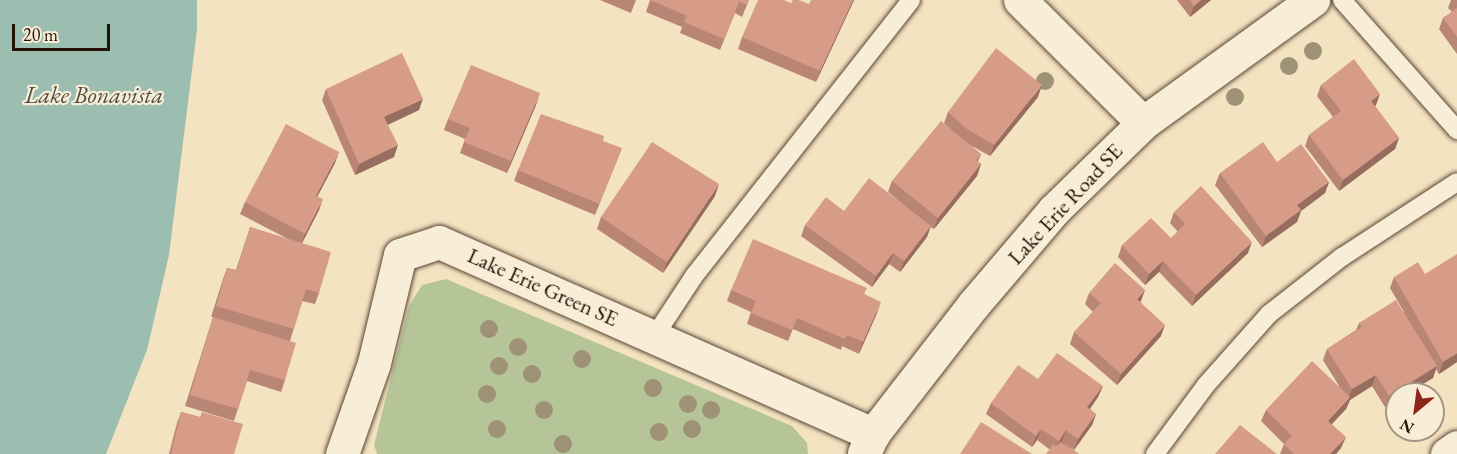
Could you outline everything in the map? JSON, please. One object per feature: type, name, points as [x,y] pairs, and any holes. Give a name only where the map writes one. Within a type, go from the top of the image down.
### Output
[{"type":"street","points":[[1020,0],[1143,123]]},
{"type":"street","name":"Lake Erie Road SE","points":[[868,444],[1054,210],[1143,123],[1313,0]]},
{"type":"street","name":"Lake Erie Green SE","points":[[342,454],[374,363],[400,255],[439,242],[654,337],[868,444]]},
{"type":"street","points":[[1447,454],[1457,447]]},
{"type":"lane","points":[[654,337],[694,276],[911,0]]},
{"type":"lane","points":[[1342,0],[1457,130]]},
{"type":"lane","points":[[1155,454],[1206,385],[1269,314],[1342,257],[1457,182]]},
{"type":"green space","points":[[446,279],[792,426],[807,443],[808,454],[377,454],[374,445],[409,306],[422,285]]},
{"type":"water","name":"Lake Bonavista","points":[[0,0],[197,0],[197,30],[169,255],[147,350],[106,454],[0,454]]},
{"type":"building","points":[[650,0],[749,0],[747,5],[739,2],[724,39],[684,22],[687,16]]},
{"type":"building","points":[[758,0],[784,0],[791,3],[793,0],[799,0],[809,4],[811,0],[853,0],[820,71],[742,37]]},
{"type":"building","points":[[1190,0],[1201,0],[1194,6]]},
{"type":"building","points":[[1457,8],[1457,37],[1443,18]]},
{"type":"building","points":[[996,48],[1042,85],[994,145],[967,129],[948,112]]},
{"type":"building","points":[[402,53],[423,99],[384,117],[398,145],[359,164],[326,89]]},
{"type":"building","points":[[1354,59],[1380,94],[1371,101],[1399,138],[1343,180],[1309,135],[1341,111],[1321,85]]},
{"type":"building","points":[[471,65],[540,93],[511,161],[464,142],[470,128],[448,119]]},
{"type":"building","points":[[541,114],[604,136],[603,141],[622,148],[599,204],[518,170]]},
{"type":"building","points":[[941,121],[981,154],[976,160],[981,164],[938,218],[892,181]]},
{"type":"building","points":[[286,124],[339,152],[316,196],[323,199],[305,234],[245,202]]},
{"type":"building","points":[[652,142],[719,184],[667,262],[601,217]]},
{"type":"building","points":[[1263,142],[1277,162],[1301,144],[1329,182],[1297,205],[1301,210],[1266,236],[1220,173]]},
{"type":"building","points":[[869,178],[931,226],[904,261],[893,253],[876,276],[805,225],[826,197],[844,211]]},
{"type":"building","points":[[1201,186],[1252,242],[1196,295],[1163,261],[1149,274],[1122,245],[1151,218],[1171,238],[1185,224],[1174,212]]},
{"type":"building","points":[[250,227],[331,252],[319,293],[306,289],[294,329],[216,306],[227,268],[237,270]]},
{"type":"building","points":[[753,239],[867,288],[864,294],[881,302],[863,342],[847,335],[845,339],[797,318],[792,330],[751,313],[756,301],[731,290]]},
{"type":"building","points":[[1457,254],[1457,353],[1443,362],[1394,277],[1418,262],[1425,274]]},
{"type":"building","points":[[1115,263],[1145,290],[1137,299],[1165,325],[1121,374],[1074,332],[1101,303],[1089,293]]},
{"type":"building","points":[[1396,300],[1437,366],[1411,382],[1385,382],[1385,390],[1376,375],[1352,389],[1327,349],[1362,327],[1359,323]]},
{"type":"building","points":[[213,317],[296,343],[285,380],[250,370],[238,409],[190,395]]},
{"type":"building","points":[[1057,353],[1103,386],[1087,407],[1096,414],[1078,439],[1066,430],[1059,441],[1041,429],[1036,436],[991,403],[1018,365],[1038,379]]},
{"type":"building","points":[[1312,361],[1350,397],[1328,421],[1346,437],[1330,454],[1294,454],[1284,444],[1292,436],[1266,410]]},
{"type":"building","points":[[181,412],[200,417],[202,412],[243,424],[234,454],[171,454]]},
{"type":"building","points":[[981,422],[1032,454],[960,454]]},
{"type":"building","points":[[1240,425],[1277,454],[1215,454]]},
{"type":"building","points":[[1060,442],[1079,454],[1046,454],[1053,444],[1057,446]]}]
